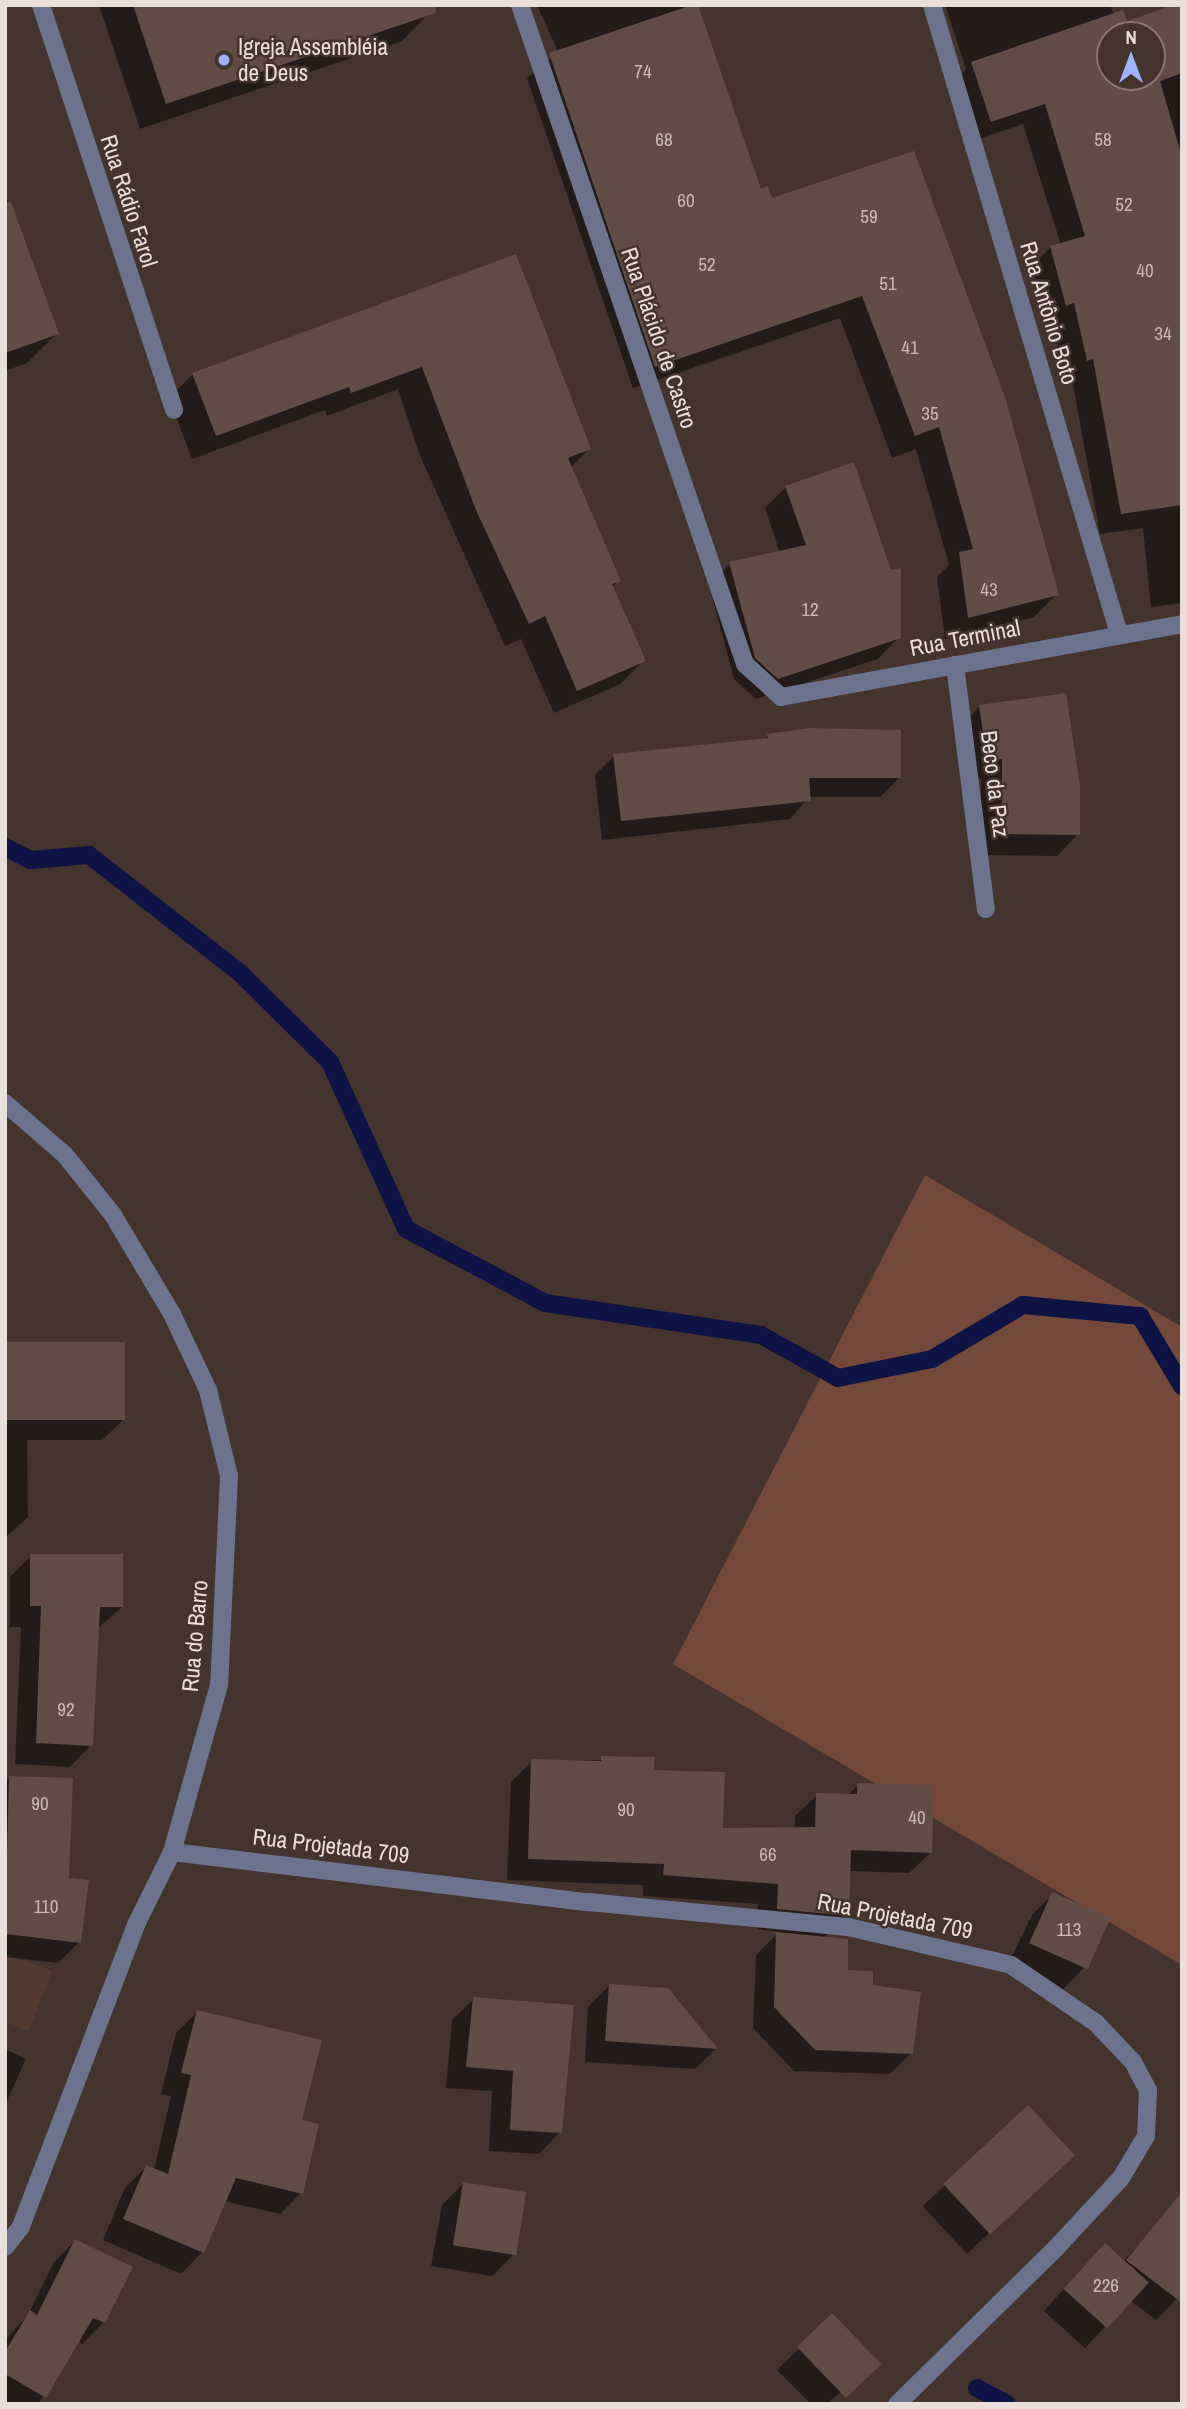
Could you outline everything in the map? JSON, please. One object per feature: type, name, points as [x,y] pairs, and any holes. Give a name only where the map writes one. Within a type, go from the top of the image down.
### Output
[{"type":"street","name":"Rua Rádio Farol","points":[[41,5],[174,410]]},
{"type":"street","name":"Rua Plácido de Castro","points":[[520,5],[745,664],[765,678]]},
{"type":"street","name":"Rua Antônio Boto","points":[[932,5],[1119,634]]},
{"type":"street","name":"Rua Terminal","points":[[765,678],[781,697],[1182,624]]},
{"type":"street","name":"Beco da Paz","points":[[955,664],[986,909]]},
{"type":"street","name":"Rua do Barro","points":[[5,1103],[65,1155],[113,1215],[172,1314],[208,1390],[229,1476],[219,1685],[172,1852],[136,1925],[20,2228],[5,2247]]},
{"type":"street","name":"Rua Projetada 709","points":[[172,1852],[587,1902],[848,1927],[1011,1965],[1096,2023],[1133,2062],[1148,2090],[1146,2136],[1121,2178],[1064,2239],[897,2404]]},
{"type":"shaded area","points":[[925,1175],[1182,1327],[1182,1965],[673,1664]]},
{"type":"shaded area","points":[[5,1953],[52,1971],[29,2031],[5,2022]]},
{"type":"building","name":"Igreja Assembléia de Deus","points":[[133,5],[435,5],[436,13],[166,104]]},
{"type":"building","points":[[698,5],[761,189],[768,186],[772,198],[914,151],[1006,400],[1059,595],[968,618],[959,552],[973,549],[939,427],[915,436],[862,296],[655,367],[549,53]]},
{"type":"building","points":[[1173,5],[1182,5],[1182,73],[1166,79],[1166,21],[1127,21]]},
{"type":"building","points":[[1123,10],[1127,21],[1096,21],[1096,91],[1163,91],[1182,157],[1182,505],[1121,514],[1093,359],[1087,361],[1074,303],[1066,306],[1050,246],[1085,236],[1045,104],[991,122],[971,62]]},
{"type":"building","points":[[11,202],[59,334],[5,353],[5,203]]},
{"type":"building","points":[[516,254],[591,449],[568,458],[621,581],[612,584],[646,661],[577,691],[545,616],[529,624],[476,510],[422,367],[351,393],[349,387],[216,436],[192,373]]},
{"type":"building","points":[[854,462],[891,570],[901,568],[901,638],[778,679],[755,658],[729,562],[806,545],[785,486]]},
{"type":"building","points":[[1066,693],[1080,786],[1080,835],[1002,834],[1002,759],[987,761],[979,705]]},
{"type":"building","points":[[810,728],[901,730],[901,778],[809,778],[811,801],[621,821],[613,754],[768,738],[767,734]]},
{"type":"building","points":[[5,1342],[125,1342],[125,1420],[5,1420]]},
{"type":"building","points":[[30,1554],[123,1554],[123,1607],[100,1607],[93,1746],[36,1743],[41,1606],[30,1606]]},
{"type":"building","points":[[601,1756],[655,1757],[654,1770],[725,1772],[723,1828],[815,1827],[816,1793],[857,1794],[857,1783],[934,1785],[932,1853],[851,1850],[849,1916],[777,1909],[778,1884],[663,1875],[664,1864],[528,1859],[531,1759],[601,1761]]},
{"type":"building","points":[[9,1776],[73,1778],[69,1878],[89,1880],[81,1943],[5,1934]]},
{"type":"building","points":[[1052,1892],[1110,1918],[1088,1969],[1029,1943]]},
{"type":"building","points":[[776,1932],[848,1939],[848,1970],[873,1971],[873,1985],[921,1992],[913,2054],[815,2050],[774,2007]]},
{"type":"building","points":[[609,1984],[668,1988],[718,2049],[605,2041]]},
{"type":"building","points":[[473,1997],[574,2005],[562,2133],[510,2130],[513,2071],[466,2067]]},
{"type":"building","points":[[197,2010],[322,2040],[302,2120],[319,2124],[303,2194],[236,2178],[204,2253],[123,2219],[146,2165],[168,2174],[191,2075],[181,2073]]},
{"type":"building","points":[[1028,2105],[1075,2155],[990,2235],[943,2184]]},
{"type":"building","points":[[463,2182],[526,2192],[516,2255],[453,2245]]},
{"type":"building","points":[[1182,2192],[1182,2303],[1126,2260]]},
{"type":"building","points":[[75,2239],[133,2267],[105,2323],[93,2318],[46,2398],[5,2374],[5,2352],[30,2310],[37,2315]]},
{"type":"building","points":[[1105,2243],[1149,2282],[1107,2329],[1064,2289]]},
{"type":"building","points":[[832,2313],[881,2364],[846,2398],[797,2347]]},
{"type":"waterway","points":[[5,847],[31,860],[89,855],[240,973],[330,1062],[406,1229],[545,1303],[761,1335],[838,1378],[932,1359],[1023,1305],[1140,1316],[1182,1386]]},
{"type":"waterway","points":[[977,2388],[1007,2404]]},
{"type":"place","name":"Igreja Assembléia de Deus","points":[[224,60]]}]
